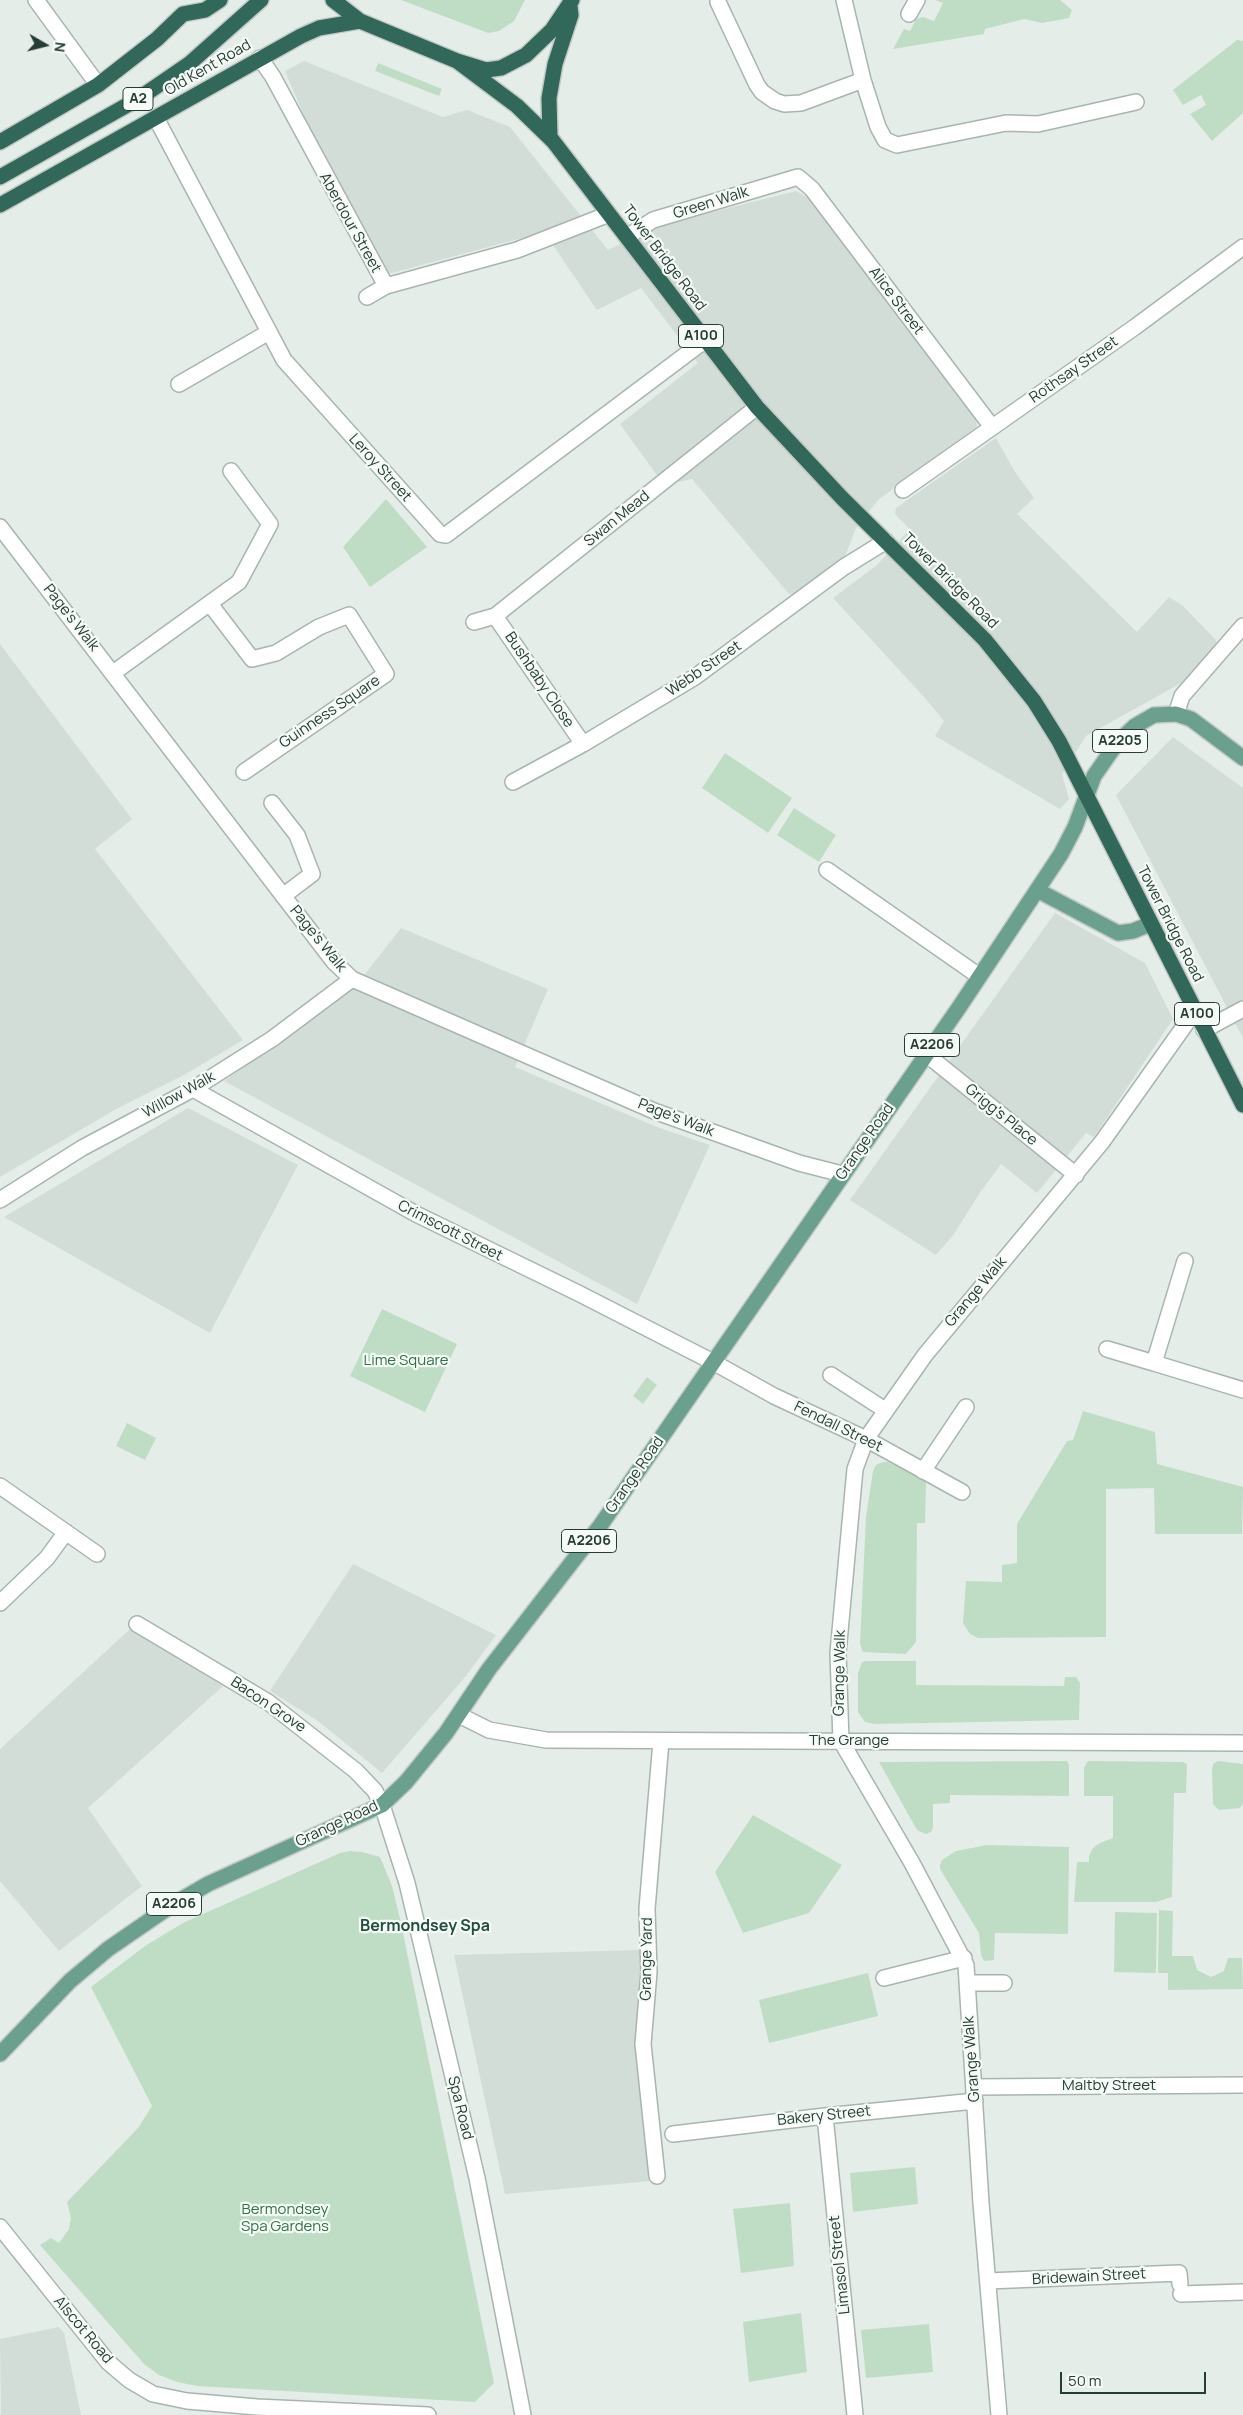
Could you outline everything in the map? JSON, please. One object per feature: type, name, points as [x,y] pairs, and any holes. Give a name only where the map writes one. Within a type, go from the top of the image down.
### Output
[{"type":"highway","name":"A2","points":[[0,142],[98,85],[157,39],[183,7],[205,10],[220,0]]},
{"type":"highway","name":"A2","points":[[0,177],[138,99],[182,69],[261,0]]},
{"type":"highway","points":[[333,0],[360,21],[457,61],[486,70],[509,64],[537,45],[552,30],[571,2]]},
{"type":"highway","points":[[550,138],[549,98],[555,64],[570,15],[571,2]]},
{"type":"highway","name":"Old Kent Road","points":[[0,205],[260,58],[319,28],[341,26],[360,21]]},
{"type":"highway","name":"Tower Bridge Road","points":[[457,61],[517,106],[550,138],[627,237],[704,341],[757,407],[886,541],[985,640],[1029,694],[1059,740],[1085,796],[1243,1105]]},
{"type":"main road","name":"A2205","points":[[1085,796],[1104,760],[1130,730],[1154,715],[1176,714]]},
{"type":"main road","points":[[1176,714],[1191,719],[1243,758]]},
{"type":"main road","name":"Grange Road","points":[[0,2054],[70,1981],[108,1949],[172,1905],[217,1880],[382,1805],[412,1776],[458,1715],[494,1662],[600,1526],[926,1054],[1037,890],[1072,834],[1085,796]]},
{"type":"main road","points":[[1037,890],[1118,933],[1129,932],[1150,924]]},
{"type":"street","points":[[36,0],[98,85]]},
{"type":"street","points":[[844,0],[863,80],[881,134],[884,140],[897,145],[1006,123],[1038,124],[1136,102]]},
{"type":"street","points":[[909,14],[917,0]]},
{"type":"street","points":[[718,2],[757,85],[762,92],[775,102],[784,104],[802,102],[863,80]]},
{"type":"street","name":"Aberdour Street","points":[[260,58],[273,77],[328,182],[386,286],[517,250],[609,214]]},
{"type":"street","name":"Leroy Street","points":[[156,118],[269,332],[292,370],[440,534],[446,534],[704,341]]},
{"type":"street","name":"Green Walk","points":[[627,237],[653,220],[798,177]]},
{"type":"street","name":"Alice Street","points":[[798,177],[812,189],[992,427]]},
{"type":"street","name":"Rothsay Street","points":[[903,490],[1143,322],[1243,247]]},
{"type":"street","points":[[367,297],[386,286]]},
{"type":"street","points":[[179,384],[269,332]]},
{"type":"street","name":"Swan Mead","points":[[474,622],[495,616],[757,407]]},
{"type":"street","points":[[113,672],[239,582],[270,524],[231,470]]},
{"type":"street","name":"Page's Walk","points":[[0,527],[334,962],[352,979],[654,1111],[799,1163],[842,1174]]},
{"type":"street","name":"Webb Street","points":[[513,782],[583,744],[695,677],[844,567],[886,541]]},
{"type":"street","name":"Guinness Square","points":[[210,604],[252,659],[276,653],[319,627],[348,614],[386,674],[244,772]]},
{"type":"street","name":"Bushbaby Close","points":[[495,616],[583,744]]},
{"type":"street","points":[[1176,714],[1182,696],[1243,626]]},
{"type":"street","points":[[272,803],[297,835],[312,874],[283,896]]},
{"type":"street","points":[[827,870],[979,976]]},
{"type":"street","name":"Willow Walk","points":[[0,1200],[90,1144],[193,1089],[272,1039],[352,979]]},
{"type":"street","points":[[1204,1030],[1243,1009]]},
{"type":"street","name":"Grange Walk","points":[[999,2415],[968,1983],[964,1958],[912,1863],[841,1741],[838,1653],[854,1469],[866,1439],[937,1339],[1076,1175],[1195,1012]]},
{"type":"street","name":"Grigg's Place","points":[[926,1054],[1076,1175]]},
{"type":"street","name":"Crimscott Street","points":[[193,1089],[416,1214],[713,1362]]},
{"type":"street","points":[[1154,1363],[1185,1260]]},
{"type":"street","points":[[1107,1349],[1243,1390]]},
{"type":"street","name":"Fendall Street","points":[[713,1362],[774,1396],[866,1439],[962,1492]]},
{"type":"street","points":[[831,1375],[885,1410]]},
{"type":"street","points":[[922,1471],[966,1408]]},
{"type":"street","points":[[0,1486],[97,1554]]},
{"type":"street","points":[[0,1602],[47,1558],[66,1532]]},
{"type":"street","name":"Bacon Grove","points":[[137,1624],[268,1702],[356,1771],[375,1791],[382,1805]]},
{"type":"street","name":"The Grange","points":[[458,1715],[489,1730],[546,1740],[1243,1743]]},
{"type":"street","name":"Grange Yard","points":[[657,2176],[643,2044],[649,1972],[647,1909],[661,1741]]},
{"type":"street","name":"Spa Road","points":[[382,1805],[407,1883],[478,2178],[523,2415]]},
{"type":"street","points":[[884,1978],[964,1958]]},
{"type":"street","points":[[968,1983],[1004,1983]]},
{"type":"street","name":"Maltby Street","points":[[975,2094],[1243,2086]]},
{"type":"street","name":"Bakery Street","points":[[673,2134],[825,2116],[975,2094]]},
{"type":"street","name":"Limasol Street","points":[[825,2116],[855,2415]]},
{"type":"street","name":"Alscot Road","points":[[0,2227],[108,2362],[152,2394],[187,2401],[256,2407],[428,2415]]},
{"type":"street","name":"Bridewain Street","points":[[988,2281],[1180,2273],[1181,2289],[1243,2292]]},
{"type":"shaded area","points":[[304,61],[443,117],[467,110],[510,127],[608,250],[653,227],[796,191],[816,202],[975,412],[977,427],[878,500],[856,528],[844,559],[796,593],[789,594],[692,479],[664,485],[620,424],[698,363],[641,288],[597,310],[544,232],[392,273],[382,273],[330,178],[285,71]]},
{"type":"shaded area","points":[[996,438],[1015,472],[1034,498],[1017,514],[1137,632],[1169,597],[1182,605],[1216,640],[1216,650],[1185,681],[1086,736],[1062,774],[1069,799],[1060,809],[935,736],[944,721],[833,598],[877,565],[910,529],[895,514],[896,508]]},
{"type":"shaded area","points":[[0,644],[132,819],[95,849],[243,1040],[184,1075],[118,1108],[0,1177]]},
{"type":"shaded area","points":[[1173,737],[1243,788],[1243,1038],[1116,795]]},
{"type":"shaded area","points":[[1055,913],[1145,963],[1173,1019],[1094,1137],[1086,1133],[1037,1193],[1001,1164],[979,1194],[954,1234],[936,1255],[850,1200]]},
{"type":"shaded area","points":[[401,928],[548,989],[515,1067],[657,1127],[710,1145],[637,1304],[224,1081],[354,988]]},
{"type":"shaded area","points":[[188,1108],[298,1165],[210,1333],[4,1217]]},
{"type":"shaded area","points":[[353,1564],[496,1635],[466,1676],[382,1773],[318,1721],[270,1691]]},
{"type":"shaded area","points":[[130,1629],[223,1686],[88,1808],[142,1886],[59,1951],[0,1881],[0,1749]]},
{"type":"shaded area","points":[[640,1950],[663,2180],[505,2194],[454,1955]]},
{"type":"shaded area","points":[[59,2327],[64,2333],[81,2415],[1,2415],[0,2339]]},
{"type":"green space","points":[[401,0],[525,0],[514,21],[499,31],[488,33]]},
{"type":"green space","points":[[935,0],[1060,0],[1072,10],[1069,18],[1042,23],[1024,19],[985,29],[984,34],[893,49],[904,29],[910,31],[916,19],[923,17],[934,21],[943,3]]},
{"type":"green space","points":[[1237,40],[1243,41],[1243,113],[1212,141],[1190,114],[1206,105],[1201,95],[1183,105],[1173,90]]},
{"type":"green space","points":[[378,63],[442,89],[439,96],[375,71]]},
{"type":"green space","points":[[386,499],[427,547],[370,587],[343,547]]},
{"type":"green space","points":[[725,753],[792,798],[768,833],[702,788]]},
{"type":"green space","points":[[794,808],[836,835],[819,862],[777,835]]},
{"type":"green space","name":"Lime Square","points":[[382,1309],[457,1344],[425,1412],[350,1376]]},
{"type":"green space","points":[[647,1377],[657,1385],[643,1404],[633,1396]]},
{"type":"green space","points":[[1083,1411],[1155,1432],[1157,1464],[1243,1487],[1242,1534],[1155,1534],[1154,1488],[1106,1489],[1106,1637],[978,1638],[970,1634],[963,1623],[966,1581],[1002,1582],[1002,1565],[1017,1563],[1017,1524],[1067,1441],[1073,1440]]},
{"type":"green space","points":[[127,1423],[156,1438],[145,1460],[116,1446]]},
{"type":"green space","points":[[888,1462],[923,1479],[926,1483],[925,1523],[917,1523],[916,1642],[906,1654],[863,1652],[860,1644],[866,1517],[873,1471],[876,1465]]},
{"type":"green space","points":[[916,1661],[916,1685],[1064,1686],[1065,1677],[1076,1677],[1080,1683],[1079,1720],[875,1724],[865,1722],[858,1712],[858,1673],[862,1662]]},
{"type":"green space","points":[[1067,1761],[1069,1765],[1069,1796],[950,1795],[950,1803],[933,1804],[933,1828],[931,1832],[926,1834],[917,1830],[879,1762]]},
{"type":"green space","points":[[1218,1761],[1243,1764],[1243,1804],[1240,1808],[1219,1810],[1213,1804],[1212,1770],[1213,1764]]},
{"type":"green space","points":[[1087,1762],[1183,1762],[1187,1764],[1186,1793],[1174,1793],[1172,1897],[1156,1902],[1074,1902],[1077,1862],[1089,1862],[1089,1856],[1093,1848],[1113,1838],[1113,1796],[1084,1796],[1084,1768]]},
{"type":"green space","points":[[753,1815],[842,1865],[809,1913],[743,1933],[715,1872]]},
{"type":"green space","points":[[987,1845],[1069,1847],[1068,1934],[995,1933],[994,1960],[984,1961],[981,1955],[979,1933],[940,1869],[940,1865],[942,1860],[956,1851]]},
{"type":"green space","name":"Bermondsey Spa Gardens","points":[[350,1851],[380,1857],[392,1886],[401,1923],[494,2383],[475,2402],[197,2386],[177,2382],[159,2375],[144,2364],[40,2245],[51,2238],[59,2243],[69,2229],[71,2218],[67,2202],[138,2128],[152,2106],[91,1987],[145,1946],[183,1923],[340,1853]]},
{"type":"green space","points":[[1159,1910],[1173,1911],[1172,1956],[1193,1956],[1197,1970],[1211,1977],[1224,1971],[1228,1958],[1242,1958],[1243,1989],[1168,1990],[1168,1973],[1158,1973]]},
{"type":"green space","points":[[1115,1912],[1157,1913],[1156,1973],[1114,1972]]},
{"type":"green space","points":[[868,1973],[878,2016],[769,2043],[759,2000]]},
{"type":"green space","points":[[915,2167],[918,2204],[853,2212],[850,2173]]},
{"type":"green space","points":[[790,2203],[794,2266],[741,2273],[733,2209]]},
{"type":"green space","points":[[801,2313],[807,2372],[749,2382],[743,2322]]},
{"type":"green space","points":[[929,2324],[933,2372],[866,2378],[861,2330]]},
{"type":"district","name":"Bermondsey Spa","points":[[425,1927]]}]
